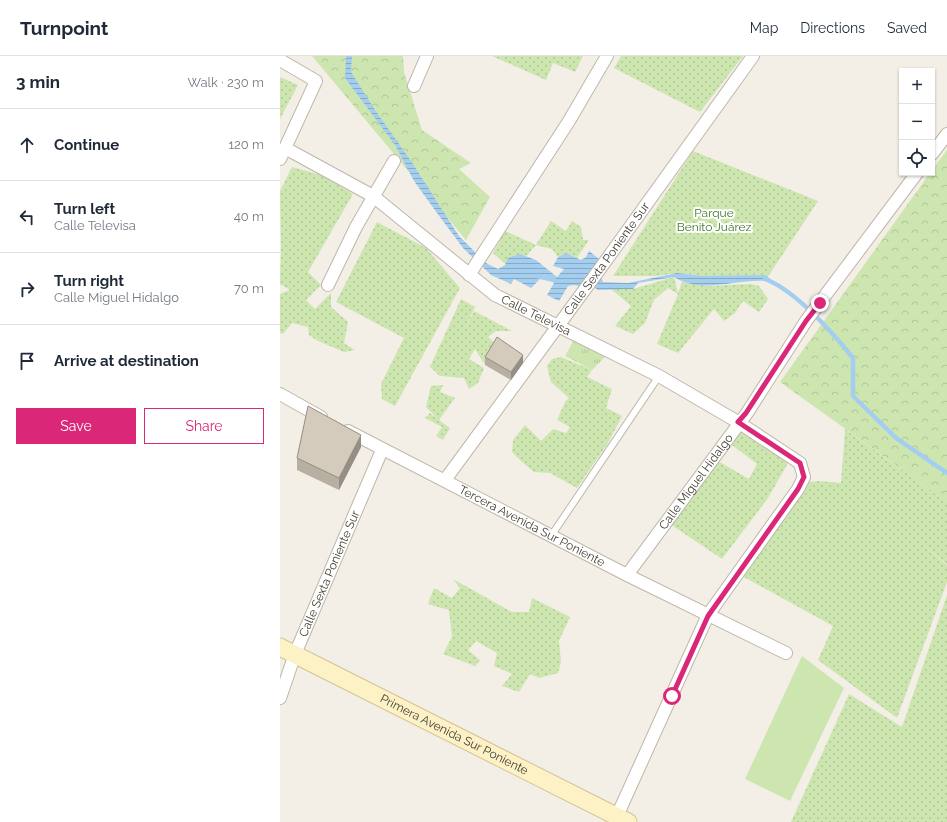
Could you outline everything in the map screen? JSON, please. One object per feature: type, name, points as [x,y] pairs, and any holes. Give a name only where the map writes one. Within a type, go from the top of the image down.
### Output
[{"type":"street","points":[[414,86],[427,56]]},
{"type":"street","points":[[471,272],[569,121],[607,56]]},
{"type":"street","name":"Calle Sexta Poniente Sur","points":[[444,480],[558,326],[753,56]]},
{"type":"street","name":"Calle Televisa","points":[[280,60],[316,81],[282,154],[373,196],[471,272],[495,295],[659,376],[738,422],[800,463],[804,477],[798,489],[708,616]]},
{"type":"street","points":[[935,150],[947,134]]},
{"type":"street","points":[[328,285],[356,227],[394,161]]},
{"type":"street","name":"Calle Miguel Hidalgo","points":[[627,575],[746,413],[806,321],[915,176]]},
{"type":"street","name":"Tercera Avenida Sur Poniente","points":[[280,394],[382,450],[444,480],[708,616],[786,653]]},
{"type":"street","name":"Calle Sexta Poniente Sur","points":[[280,698],[295,654],[382,450]]},
{"type":"street","points":[[622,819],[708,616]]},
{"type":"street","name":"Primera Avenida Sur Poniente","points":[[280,647],[622,819]]},
{"type":"lane","points":[[551,536],[659,376]]},
{"type":"green space","points":[[312,56],[403,56],[404,72],[422,130],[471,163],[459,169],[490,197],[466,240]]},
{"type":"green space","points":[[492,56],[583,56],[575,72],[553,63],[546,80]]},
{"type":"green space","points":[[621,56],[743,56],[700,112],[614,68]]},
{"type":"green space","points":[[280,77],[298,85],[280,119]]},
{"type":"green space","points":[[947,150],[947,502],[780,382],[928,176],[935,176],[935,166]]},
{"type":"green space","name":"Parque Benito Juárez","points":[[693,151],[818,201],[767,278],[703,276],[677,273],[656,276],[613,276]]},
{"type":"green space","points":[[292,167],[321,175],[353,194],[308,272],[321,285],[306,300],[315,309],[331,293],[331,307],[348,322],[344,343],[355,350],[344,352],[318,341],[309,335],[308,327],[292,323],[283,334],[280,333],[280,294],[290,290],[280,284],[280,191]]},
{"type":"green space","points":[[551,221],[566,231],[572,221],[581,227],[583,240],[589,240],[577,258],[566,253],[558,257],[552,249],[536,245]]},
{"type":"green space","points":[[377,222],[426,248],[460,288],[395,406],[382,399],[381,384],[404,338],[336,302]]},
{"type":"green space","points":[[505,231],[536,245],[513,271],[493,253]]},
{"type":"green space","points":[[674,277],[678,293],[682,282],[709,286],[750,284],[759,286],[768,299],[759,312],[743,301],[735,313],[724,321],[714,309],[678,353],[657,344],[678,294],[668,288],[654,300],[645,323],[633,334],[615,326],[631,306],[611,289],[633,289]]},
{"type":"green space","points":[[461,299],[475,307],[464,330],[474,311],[512,331],[496,331],[488,337],[497,345],[485,365],[475,349],[469,359],[484,368],[478,383],[469,389],[464,378],[440,376],[430,367]]},
{"type":"green space","points":[[575,338],[606,356],[592,370],[565,356]]},
{"type":"green space","points":[[561,357],[592,370],[587,377],[612,389],[606,408],[622,416],[608,443],[577,488],[550,473],[534,472],[512,452],[513,440],[525,425],[541,441],[553,429],[566,433],[570,427],[557,420],[565,402],[569,398],[551,382],[547,366],[552,359]]},
{"type":"green space","points":[[443,385],[440,392],[455,398],[439,420],[450,428],[443,440],[436,436],[442,427],[425,418],[430,413],[438,419],[426,407],[431,386]]},
{"type":"green space","points":[[845,429],[947,502],[947,564],[919,542],[947,565],[947,582],[897,718],[818,660],[833,626],[742,576],[810,482],[819,481],[841,483]]},
{"type":"green space","points":[[741,431],[788,463],[768,498],[722,559],[670,524],[718,461],[749,479],[757,464],[732,445]]},
{"type":"green space","points":[[453,579],[512,612],[529,612],[532,598],[570,617],[559,641],[561,662],[558,673],[539,678],[530,674],[519,692],[502,686],[512,674],[494,666],[497,653],[476,641],[468,650],[480,660],[475,666],[443,654],[452,637],[449,610],[428,604],[434,588],[452,598],[460,588]]},
{"type":"green space","points":[[947,595],[947,822],[791,822],[849,694],[902,727]]},
{"type":"green space","points":[[802,656],[844,688],[790,801],[745,779]]},
{"type":"water","points":[[346,56],[352,56],[351,72],[459,236],[486,263],[498,269],[505,265],[508,258],[520,254],[536,260],[557,277],[564,269],[553,266],[558,257],[566,253],[581,260],[586,257],[589,251],[598,258],[600,265],[599,271],[603,282],[628,283],[677,273],[703,276],[766,275],[773,282],[748,281],[698,285],[674,277],[638,283],[633,289],[598,290],[588,283],[583,287],[574,285],[568,286],[559,301],[547,295],[554,283],[544,275],[531,288],[514,279],[511,284],[491,275],[463,248],[437,213],[414,181],[395,145],[345,78]]},
{"type":"building","points":[[497,337],[523,355],[511,372],[485,357]]},
{"type":"building","points":[[308,406],[361,435],[339,478],[297,458]]},
{"type":"waterway","points":[[537,276],[554,280]]},
{"type":"waterway","points":[[765,279],[789,292],[801,302],[813,313],[853,358],[853,396],[896,438],[947,473]]},
{"type":"route","points":[[672,696],[708,616],[798,489],[804,477],[800,463],[738,422],[746,413],[806,321],[820,303]]}]
